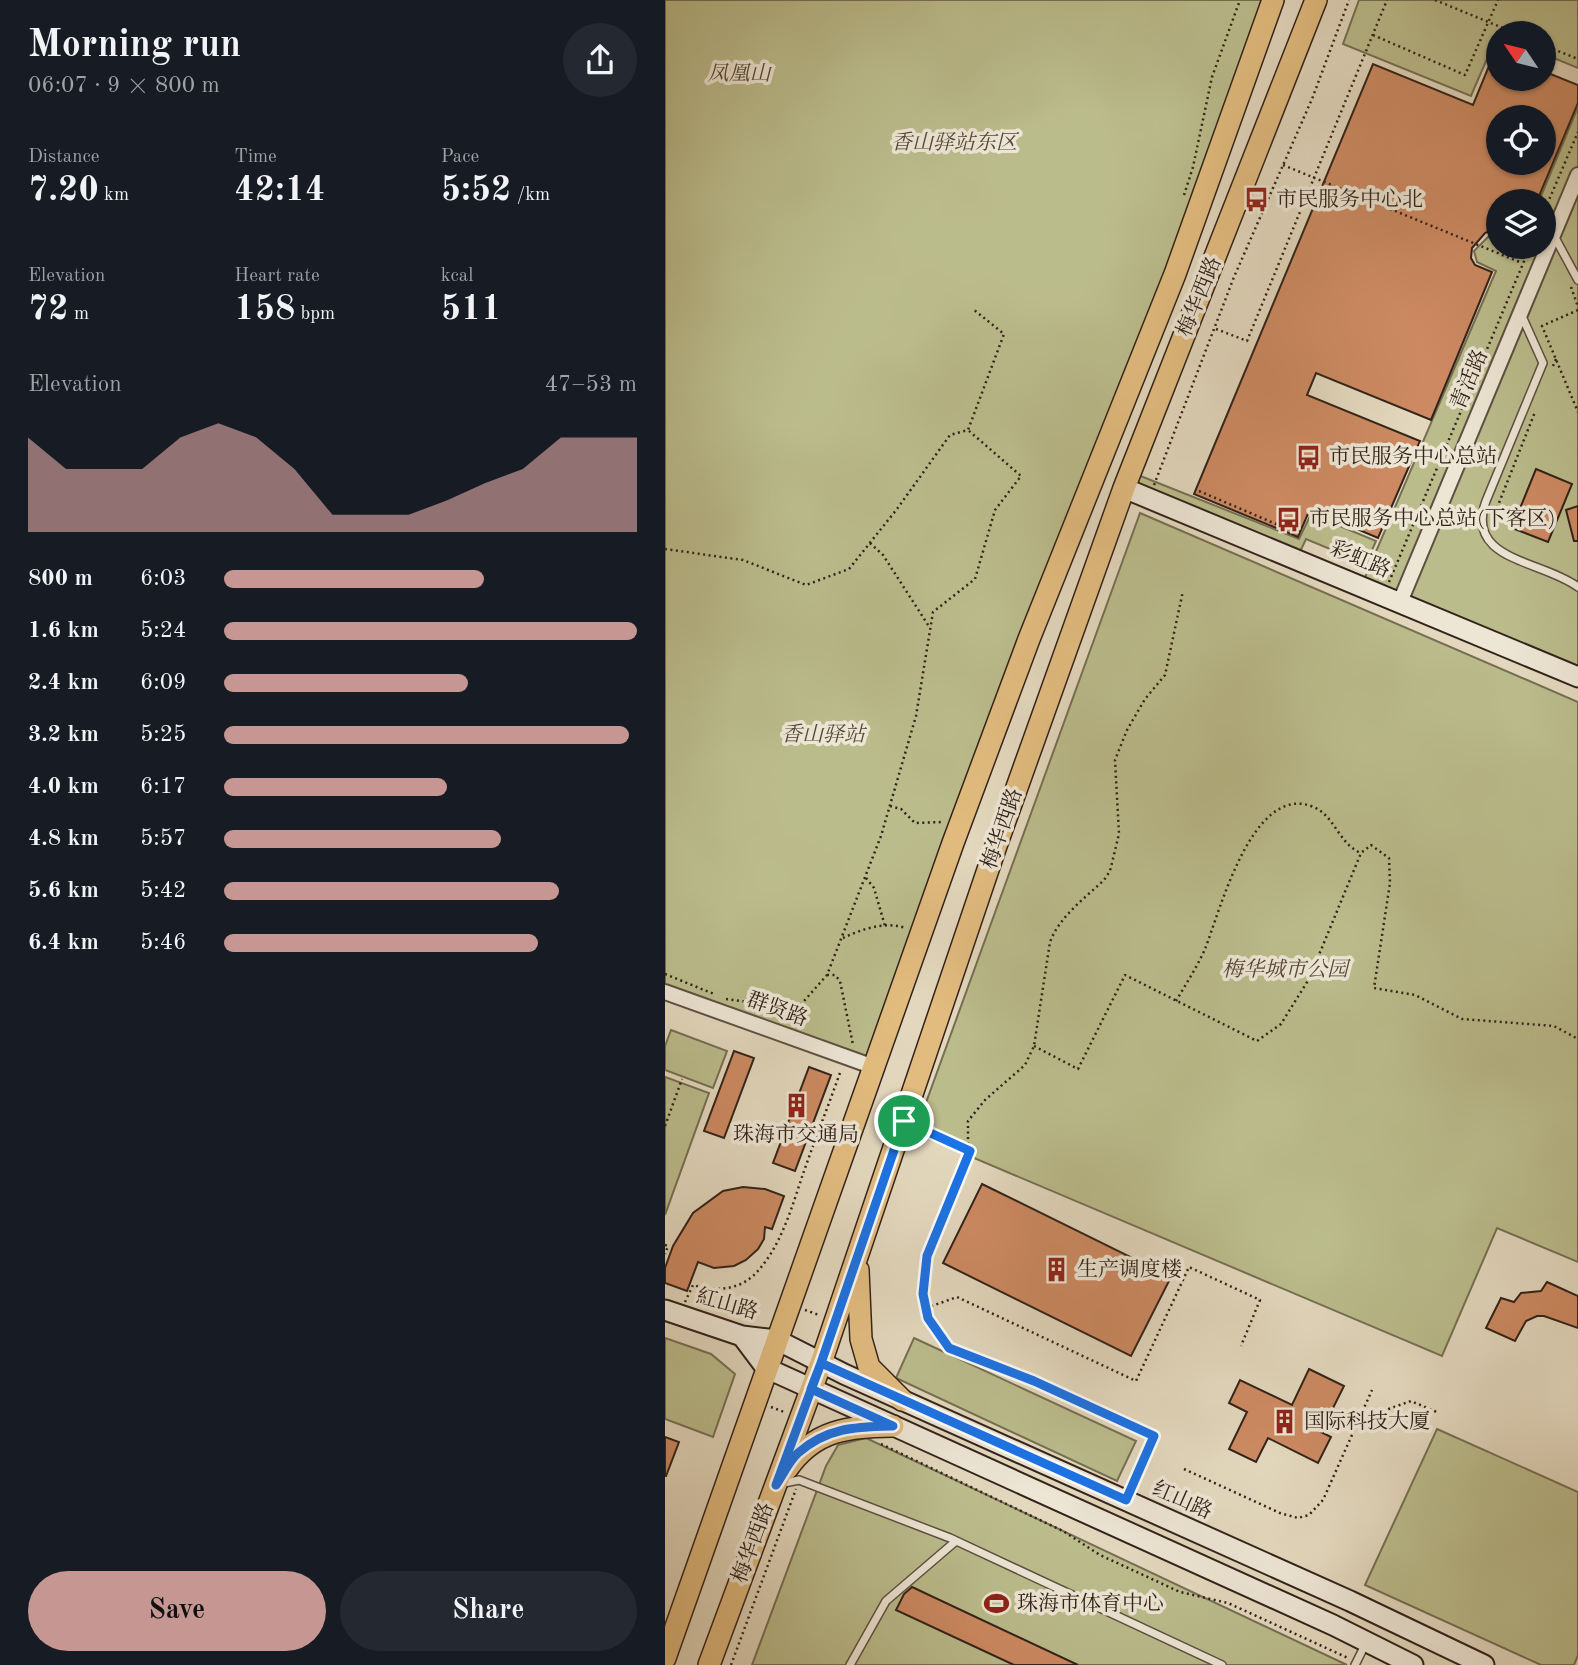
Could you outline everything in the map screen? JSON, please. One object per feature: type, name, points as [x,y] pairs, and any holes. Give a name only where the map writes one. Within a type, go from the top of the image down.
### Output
[{"type":"main road","name":"梅华西路","points":[[665,1658],[777,1339],[858,1062],[922,933],[1034,626],[1175,274],[1273,0]]},
{"type":"main road","name":"梅华西路","points":[[709,1665],[821,1363],[996,846],[1125,488],[1318,0]]},
{"type":"main road","name":"彩虹路","points":[[1125,488],[1578,677]]},
{"type":"main road","points":[[857,1258],[860,1339],[869,1367],[902,1400]]},
{"type":"main road","name":"紅山路","points":[[672,1312],[743,1336],[777,1339]]},
{"type":"main road","points":[[743,1336],[766,1368],[811,1389],[887,1435],[1366,1642],[1413,1665]]},
{"type":"main road","name":"红山路","points":[[777,1339],[821,1363],[1350,1601],[1484,1665]]},
{"type":"main road","points":[[776,1485],[797,1454],[829,1433],[849,1427],[887,1435]]},
{"type":"street","name":"青活路","points":[[1556,227],[1578,175]]},
{"type":"street","name":"青活路","points":[[1392,598],[1543,259]]},
{"type":"street","name":"群贤路","points":[[665,992],[858,1062]]},
{"type":"lane","points":[[1556,240],[1578,280]]},
{"type":"lane","points":[[1520,313],[1543,363],[1486,501],[1481,515],[1481,527],[1484,536],[1496,548],[1578,587]]},
{"type":"lane","points":[[776,1485],[799,1480],[956,1541],[1222,1665]]},
{"type":"lane","points":[[850,1665],[886,1601],[956,1541]]},
{"type":"lane","points":[[1356,1663],[1366,1642]]},
{"type":"path","points":[[1180,205],[1193,167],[1212,77],[1240,0]]},
{"type":"path","points":[[1149,498],[1234,277],[1312,99],[1349,0]]},
{"type":"path","points":[[1215,328],[1247,341],[1387,0]]},
{"type":"path","points":[[1435,0],[1486,21]]},
{"type":"path","points":[[1488,21],[1498,0]]},
{"type":"path","points":[[1373,35],[1465,75],[1486,27]]},
{"type":"path","points":[[1556,50],[1578,59]]},
{"type":"path","points":[[1554,189],[1578,131]]},
{"type":"path","points":[[1283,165],[1539,269]]},
{"type":"path","points":[[1392,598],[1525,259]]},
{"type":"path","points":[[968,430],[1004,334],[973,309]]},
{"type":"path","points":[[1578,310],[1542,326],[1578,412]]},
{"type":"path","points":[[1551,372],[1556,359]]},
{"type":"path","points":[[1492,520],[1536,409]]},
{"type":"path","points":[[665,550],[743,560],[806,585],[849,569],[897,509],[950,435],[968,430]]},
{"type":"path","points":[[665,974],[724,998],[797,1009],[827,975],[866,878],[890,806],[916,716],[933,612],[975,579],[995,510],[1021,476],[968,430]]},
{"type":"path","points":[[1199,491],[1283,527]]},
{"type":"path","points":[[870,542],[883,555],[931,629]]},
{"type":"path","points":[[1126,1500],[1154,1436],[1034,1381],[949,1348],[928,1318],[923,1294],[927,1256],[943,1212],[960,1179],[968,1150],[968,1121],[985,1101],[1025,1065],[1034,1046],[1054,931],[1110,871],[1119,834],[1115,760],[1133,720],[1165,675],[1183,591]]},
{"type":"path","points":[[1176,1001],[1203,952],[1244,851],[1259,825],[1279,809],[1297,804],[1312,806],[1326,815],[1350,849],[1360,853]]},
{"type":"path","points":[[890,806],[901,810],[915,823],[939,821],[960,826]]},
{"type":"path","points":[[1034,1046],[1078,1069],[1125,975],[1258,1041],[1281,1024],[1310,979],[1360,853],[1371,845],[1389,858],[1390,883],[1374,988],[1415,995],[1462,1018],[1554,1026],[1578,1039]]},
{"type":"path","points":[[866,878],[874,888],[885,926]]},
{"type":"path","points":[[843,938],[863,929],[895,924],[922,933]]},
{"type":"path","points":[[672,1312],[693,1285],[715,1290],[733,1287],[752,1277],[771,1252],[787,1221],[858,1062],[840,981],[835,975],[827,975]]},
{"type":"path","points":[[665,1126],[682,1079]]},
{"type":"path","points":[[904,1121],[968,1150]]},
{"type":"path","points":[[665,1245],[668,1246],[665,1254]]},
{"type":"path","points":[[926,1308],[957,1297],[1136,1381],[1189,1267],[1260,1300],[1241,1346]]},
{"type":"path","points":[[1184,1469],[1280,1513],[1298,1518],[1309,1515],[1323,1500],[1372,1390]]},
{"type":"path","points":[[1383,1410],[1411,1401],[1439,1413]]},
{"type":"path","points":[[887,1435],[1111,1560],[1180,1592],[1240,1608],[1356,1663]]},
{"type":"path","points":[[731,1665],[799,1480]]},
{"type":"green space","points":[[665,0],[1273,0],[874,1067],[665,992]]},
{"type":"green space","points":[[1359,0],[1578,0],[1578,68],[1556,59],[1556,21],[1486,21],[1486,61],[1471,96],[1343,44]]},
{"type":"green space","points":[[1578,107],[1578,168],[1556,221],[1556,189],[1544,189],[1550,175],[1556,175],[1556,160]]},
{"type":"green space","points":[[1578,176],[1578,676],[1400,601],[1543,259],[1556,259],[1556,229]]},
{"type":"green space","points":[[1486,239],[1486,259],[1540,259],[1399,596],[1363,582],[1496,271],[1477,262],[1474,251]]},
{"type":"green space","points":[[1133,473],[1299,539],[1311,514],[1376,541],[1366,564],[1306,539],[1298,556],[1128,487]]},
{"type":"green space","name":"梅华城市公园","points":[[1140,513],[1578,702],[1578,1262],[1497,1228],[1442,1356],[915,1133]]},
{"type":"green space","points":[[671,1030],[727,1051],[713,1088],[665,1070],[665,1046]]},
{"type":"green space","points":[[665,1077],[709,1093],[665,1215]]},
{"type":"green space","points":[[665,1338],[711,1354],[735,1374],[713,1437],[665,1419]]},
{"type":"green space","points":[[914,1338],[1136,1441],[1117,1481],[896,1378]]},
{"type":"green space","points":[[1437,1429],[1578,1492],[1578,1655],[1574,1665],[1541,1665],[1365,1585]]},
{"type":"green space","name":"珠海市体育中心","points":[[866,1438],[1347,1665],[752,1665],[826,1466],[838,1445]]},
{"type":"building","points":[[1373,64],[1473,105],[1486,73],[1486,91],[1556,91],[1556,76],[1578,85],[1578,103],[1556,156],[1556,105],[1486,105],[1486,175],[1548,175],[1542,189],[1486,189],[1486,233],[1472,248],[1471,258],[1475,265],[1492,272],[1431,420],[1316,373],[1307,395],[1420,441],[1378,538],[1310,509],[1298,537],[1194,494]]},
{"type":"building","points":[[1536,469],[1572,484],[1548,542],[1512,528]]},
{"type":"building","points":[[1578,506],[1578,541],[1574,541],[1566,510]]},
{"type":"building","points":[[734,1051],[754,1058],[724,1138],[704,1131]]},
{"type":"building","points":[[809,1067],[831,1075],[795,1171],[773,1163]]},
{"type":"building","name":"生产调度楼","points":[[982,1184],[1171,1277],[1131,1356],[943,1263]]},
{"type":"building","points":[[743,1187],[765,1189],[784,1196],[772,1229],[765,1227],[764,1239],[758,1249],[734,1266],[714,1268],[698,1262],[687,1291],[665,1283],[665,1268],[673,1246],[693,1213],[723,1191]]},
{"type":"building","points":[[1547,1282],[1578,1296],[1578,1328],[1537,1316],[1526,1321],[1515,1341],[1486,1328],[1501,1298],[1514,1302],[1521,1293],[1541,1291]]},
{"type":"building","name":"国际科技大厦","points":[[1309,1369],[1344,1386],[1321,1432],[1331,1437],[1318,1463],[1268,1438],[1256,1462],[1229,1449],[1247,1412],[1229,1403],[1240,1380],[1292,1405]]},
{"type":"building","points":[[665,1437],[679,1442],[666,1476],[665,1476]]},
{"type":"building","points":[[912,1587],[1078,1665],[1014,1665],[896,1610],[904,1594]]},
{"type":"place","name":"市民服务中心北","points":[[1256,200]]},
{"type":"place","name":"市民服务中心总站","points":[[1309,457]]},
{"type":"place","name":"市民服务中心总站(下客区)","points":[[1289,519]]},
{"type":"place","name":"珠海市交通局","points":[[796,1106]]},
{"type":"place","name":"生产调度楼","points":[[1057,1270]]},
{"type":"place","name":"国际科技大厦","points":[[1284,1422]]},
{"type":"place","name":"珠海市体育中心","points":[[997,1604]]},
{"type":"route","points":[[904,1121],[970,1151],[927,1256],[923,1294],[928,1318],[949,1348],[1034,1381],[1154,1436],[1126,1500],[821,1363],[811,1389],[893,1426],[849,1427],[829,1433],[797,1454],[776,1485],[904,1121]]},
{"type":"park label","name":"凤凰山","points":[[739,74]]},
{"type":"park label","name":"香山驿站东区","points":[[954,143]]},
{"type":"park label","name":"香山驿站","points":[[823,735]]}]
